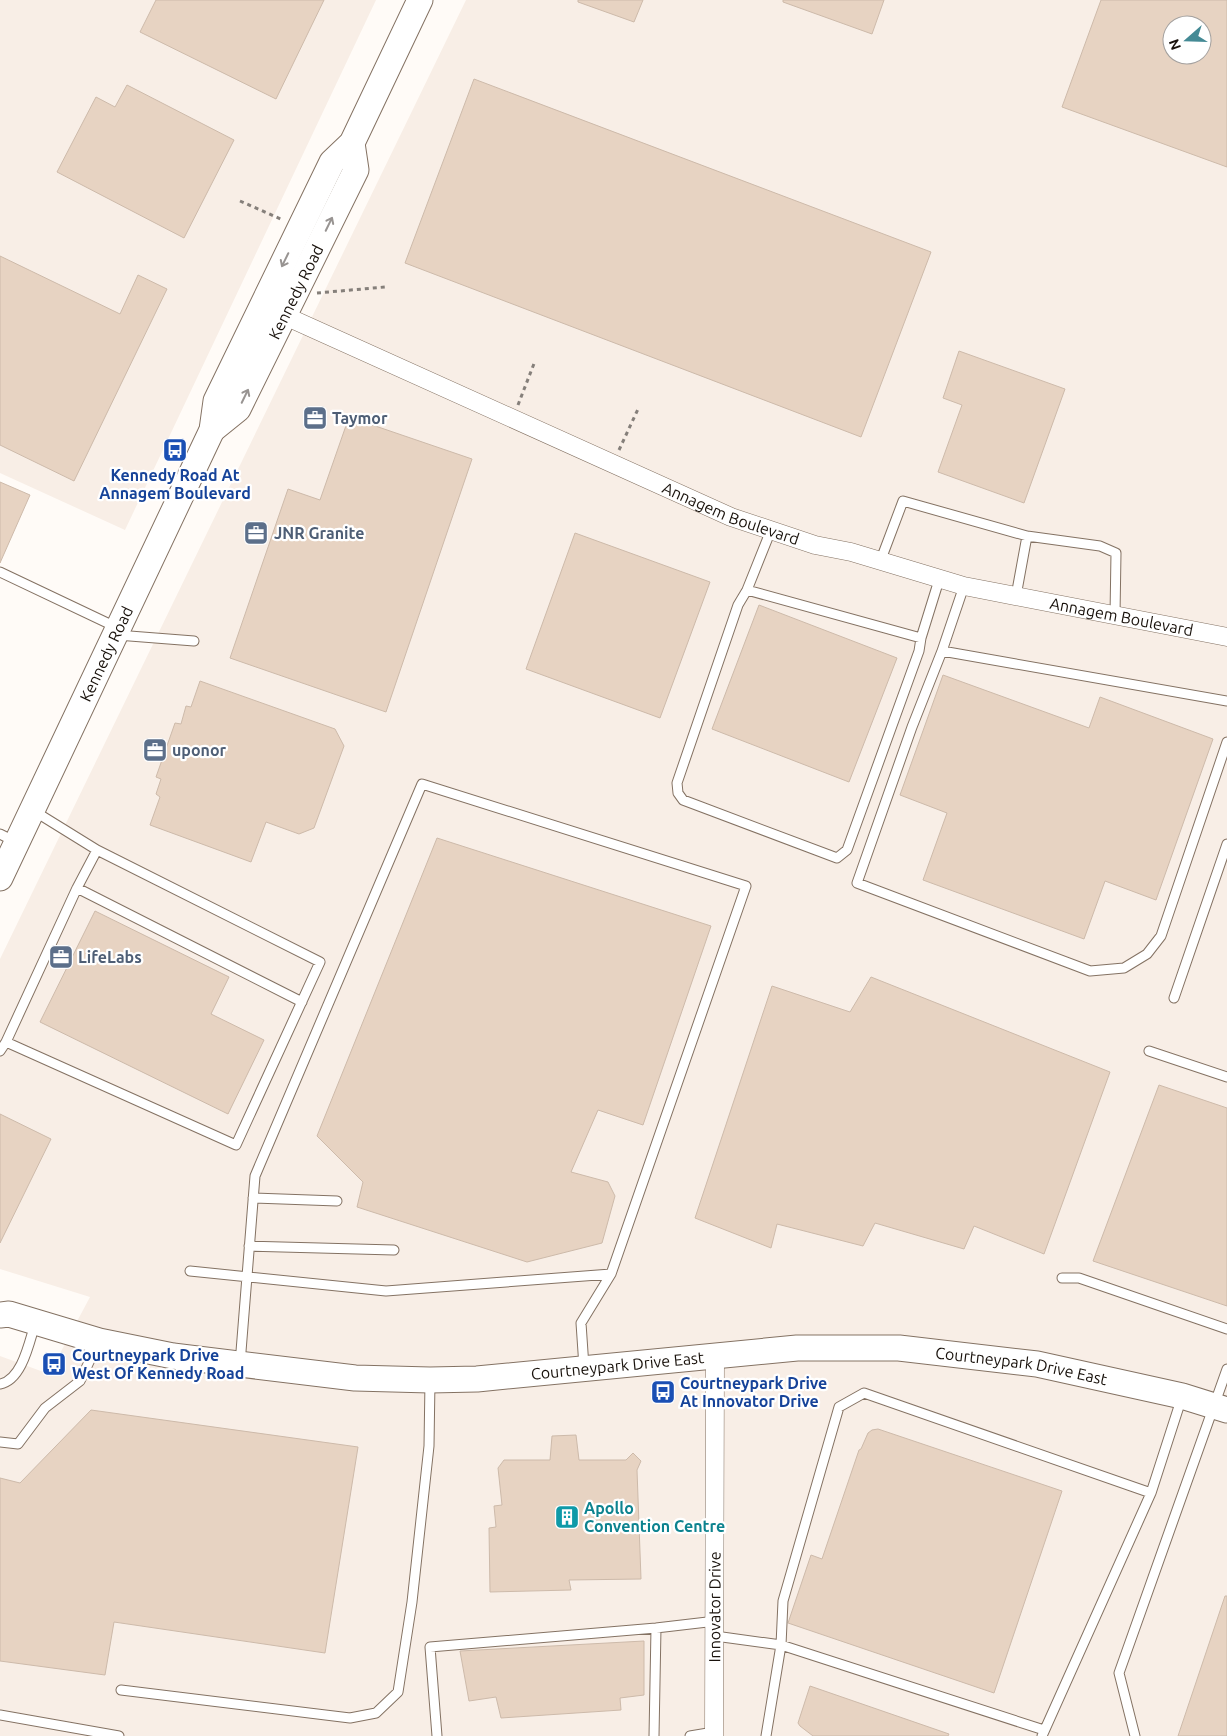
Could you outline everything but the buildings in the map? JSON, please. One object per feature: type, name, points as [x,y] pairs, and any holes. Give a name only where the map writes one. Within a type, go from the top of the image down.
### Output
[{"type":"main road","name":"Kennedy Road","points":[[0,878],[8,838],[31,810],[212,430],[216,401],[273,310],[301,227],[332,162],[352,143],[420,0]]},
{"type":"main road","name":"Kennedy Road","points":[[273,310],[297,288],[356,170],[352,143]]},
{"type":"main road","name":"Courtneypark Drive East","points":[[3,1311],[99,1341],[172,1356],[355,1378],[477,1379],[797,1348],[899,1348],[1037,1364],[1182,1396],[1221,1408]]},
{"type":"street","name":"Annagem Boulevard","points":[[273,310],[731,517],[815,545],[851,552],[939,580],[1227,637]]},
{"type":"street","name":"Innovator Drive","points":[[714,1734],[715,1357]]},
{"type":"lane","points":[[880,562],[903,501],[1027,536],[1100,546],[1116,553],[1115,615]]},
{"type":"lane","points":[[771,530],[747,590],[738,605],[677,783],[678,793],[683,800],[837,858],[847,850],[919,652],[921,638],[939,580]]},
{"type":"lane","points":[[1016,596],[1027,536]]},
{"type":"lane","points":[[0,572],[116,631],[194,641]]},
{"type":"lane","points":[[964,586],[857,883],[1090,971],[1124,968],[1147,954],[1161,936],[1227,742]]},
{"type":"lane","points":[[747,590],[921,638]]},
{"type":"lane","points":[[942,651],[1227,701]]},
{"type":"lane","points":[[240,1365],[255,1176],[422,784],[746,886],[610,1274],[581,1323],[584,1370]]},
{"type":"lane","points":[[6,1042],[236,1145],[320,962],[97,850],[31,810]]},
{"type":"lane","points":[[1174,998],[1227,844]]},
{"type":"lane","points":[[0,1051],[97,850]]},
{"type":"lane","points":[[77,888],[302,1002]]},
{"type":"lane","points":[[1148,1052],[1227,1077]]},
{"type":"lane","points":[[253,1198],[337,1201]]},
{"type":"lane","points":[[249,1246],[394,1250]]},
{"type":"lane","points":[[190,1271],[386,1291],[610,1274]]},
{"type":"lane","points":[[1062,1278],[1080,1278],[1227,1329]]},
{"type":"lane","points":[[0,1384],[8,1383],[13,1377],[24,1357],[36,1321]]},
{"type":"lane","points":[[0,1442],[18,1444],[45,1408],[80,1381],[99,1341]]},
{"type":"lane","points":[[1135,1736],[1119,1673],[1221,1408],[1227,1369]]},
{"type":"lane","points":[[121,1690],[350,1718],[376,1713],[398,1692],[412,1602],[429,1446],[430,1380]]},
{"type":"lane","points":[[766,1736],[781,1644],[783,1601],[839,1407],[864,1392],[1151,1493]]},
{"type":"lane","points":[[437,1736],[430,1647],[656,1628],[715,1629],[781,1644],[1043,1733],[1151,1493],[1182,1396]]},
{"type":"lane","points":[[654,1736],[656,1628]]},
{"type":"lane","points":[[0,1715],[119,1736]]},
{"type":"lane","points":[[690,1736],[714,1734]]},
{"type":"path","points":[[240,201],[301,227]]},
{"type":"path","points":[[297,288],[316,294],[385,287]]},
{"type":"path","points":[[513,419],[535,362]]},
{"type":"path","points":[[613,464],[639,407]]},
{"type":"shaded area","points":[[0,0],[376,0],[125,530],[0,473]]},
{"type":"shaded area","points":[[466,0],[1227,0],[1227,1736],[0,1736],[0,1356],[49,1374],[90,1297],[0,1269],[0,959]]},
{"type":"place","name":"Taymor","points":[[315,418]]},
{"type":"place","name":"Kennedy Road At Annagem Boulevard","points":[[175,450]]},
{"type":"place","name":"JNR Granite","points":[[256,533]]},
{"type":"place","name":"uponor","points":[[155,750]]},
{"type":"place","name":"LifeLabs","points":[[61,957]]},
{"type":"place","name":"Courtneypark Drive West Of Kennedy Road","points":[[54,1364]]},
{"type":"place","name":"Courtneypark Drive At Innovator Drive","points":[[663,1392]]},
{"type":"place","name":"Apollo Convention Centre","points":[[567,1517]]}]
